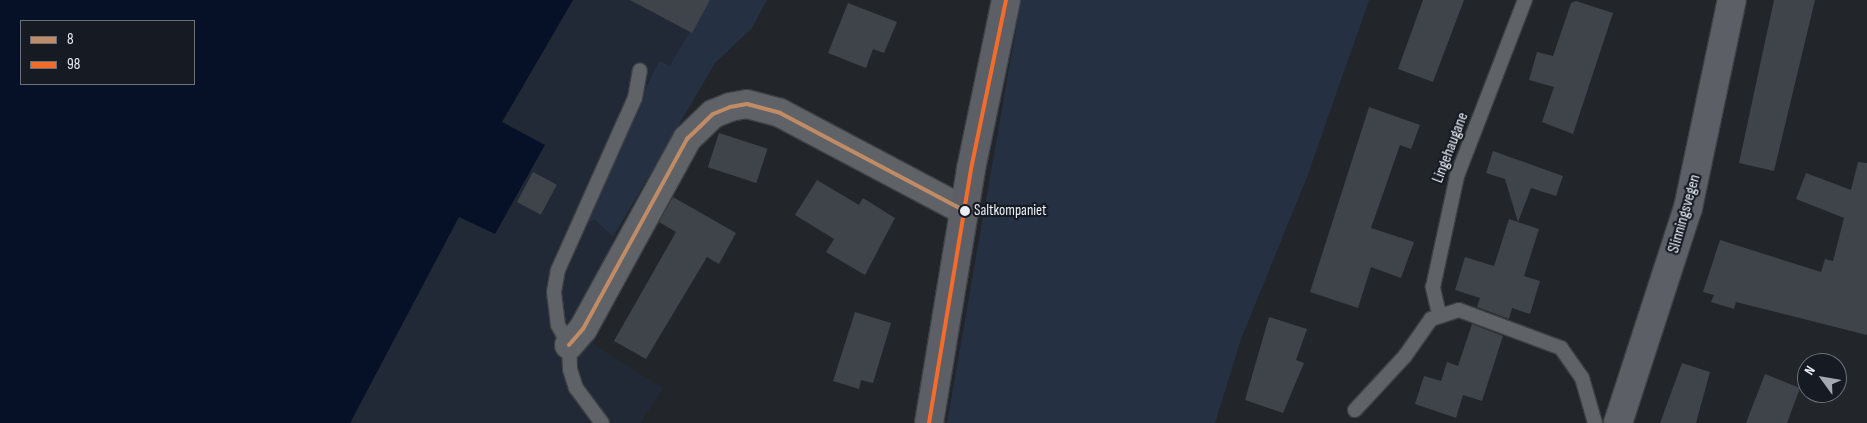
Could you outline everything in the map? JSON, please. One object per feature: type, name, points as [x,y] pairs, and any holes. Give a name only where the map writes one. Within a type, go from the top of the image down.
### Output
[{"type":"street","points":[[929,423],[965,210],[1006,0]]},
{"type":"street","name":"Slinningsvegen","points":[[1618,423],[1688,208],[1732,0]]},
{"type":"street","points":[[569,345],[583,329],[687,139],[706,120],[730,106],[747,104],[780,113],[965,210]]},
{"type":"lane","name":"Lingehaugane","points":[[1439,314],[1433,287],[1457,176],[1526,0]]},
{"type":"lane","points":[[602,423],[576,388],[569,345],[554,306],[558,270],[621,134],[640,70]]},
{"type":"lane","points":[[1355,410],[1439,314],[1466,312],[1561,348],[1582,378],[1595,423]]},
{"type":"shaded area","points":[[0,0],[573,0],[502,122],[545,145],[495,234],[459,217],[350,423],[0,423]]},
{"type":"shaded area","points":[[573,0],[708,0],[670,67],[659,61],[582,223],[594,220],[613,237],[594,345],[663,388],[641,423],[350,423],[459,216],[545,146],[502,122]]},
{"type":"shaded area","points":[[708,0],[767,0],[752,28],[715,63],[613,237],[595,220],[582,223],[659,61],[670,66]]},
{"type":"shaded area","points":[[1021,0],[1369,0],[1307,177],[1241,339],[1215,423],[947,423]]},
{"type":"building","points":[[630,0],[710,0],[692,33]]},
{"type":"building","points":[[1423,0],[1464,0],[1433,82],[1398,69]]},
{"type":"building","points":[[1774,0],[1815,0],[1774,171],[1739,163]]},
{"type":"building","points":[[1576,1],[1613,13],[1573,134],[1542,122],[1554,87],[1529,80],[1537,52],[1553,56],[1571,3]]},
{"type":"building","points":[[848,3],[897,22],[884,53],[873,49],[866,68],[828,53]]},
{"type":"building","points":[[1369,107],[1420,125],[1411,149],[1400,145],[1371,228],[1414,242],[1401,278],[1371,267],[1358,308],[1310,292]]},
{"type":"building","points":[[719,133],[768,149],[756,183],[708,167]]},
{"type":"building","points":[[1493,151],[1563,176],[1556,196],[1531,188],[1518,222],[1505,179],[1486,173]]},
{"type":"building","points":[[1858,162],[1867,163],[1867,335],[1736,302],[1734,309],[1711,302],[1714,295],[1703,292],[1720,240],[1821,272],[1825,259],[1833,261],[1844,218],[1796,199],[1806,173],[1851,190]]},
{"type":"building","points":[[533,172],[557,185],[541,215],[517,202]]},
{"type":"building","points":[[817,180],[859,205],[863,198],[895,218],[865,275],[826,252],[834,239],[795,215]]},
{"type":"building","points":[[673,197],[736,233],[719,264],[707,257],[646,359],[614,341],[676,232],[659,222]]},
{"type":"building","points":[[1509,219],[1539,229],[1524,276],[1540,281],[1530,314],[1512,308],[1509,319],[1477,307],[1480,298],[1455,290],[1465,257],[1494,266]]},
{"type":"building","points":[[855,312],[891,323],[873,383],[861,380],[859,389],[833,381]]},
{"type":"building","points":[[1269,317],[1307,329],[1296,360],[1304,363],[1283,413],[1245,400]]},
{"type":"building","points":[[1472,324],[1503,336],[1482,401],[1463,395],[1456,418],[1415,404],[1424,376],[1441,381],[1447,362],[1458,366]]},
{"type":"building","points":[[1682,363],[1710,372],[1696,423],[1660,423]]},
{"type":"building","points":[[1765,374],[1797,387],[1797,396],[1787,423],[1746,423]]},
{"type":"transit line","name":"98","points":[[929,423],[971,169],[1006,0]]},
{"type":"transit line","name":"8","points":[[569,345],[583,329],[687,139],[713,114],[730,107],[747,104],[780,113],[965,211]]},
{"type":"place","name":"Saltkompaniet","points":[[965,211]]}]
